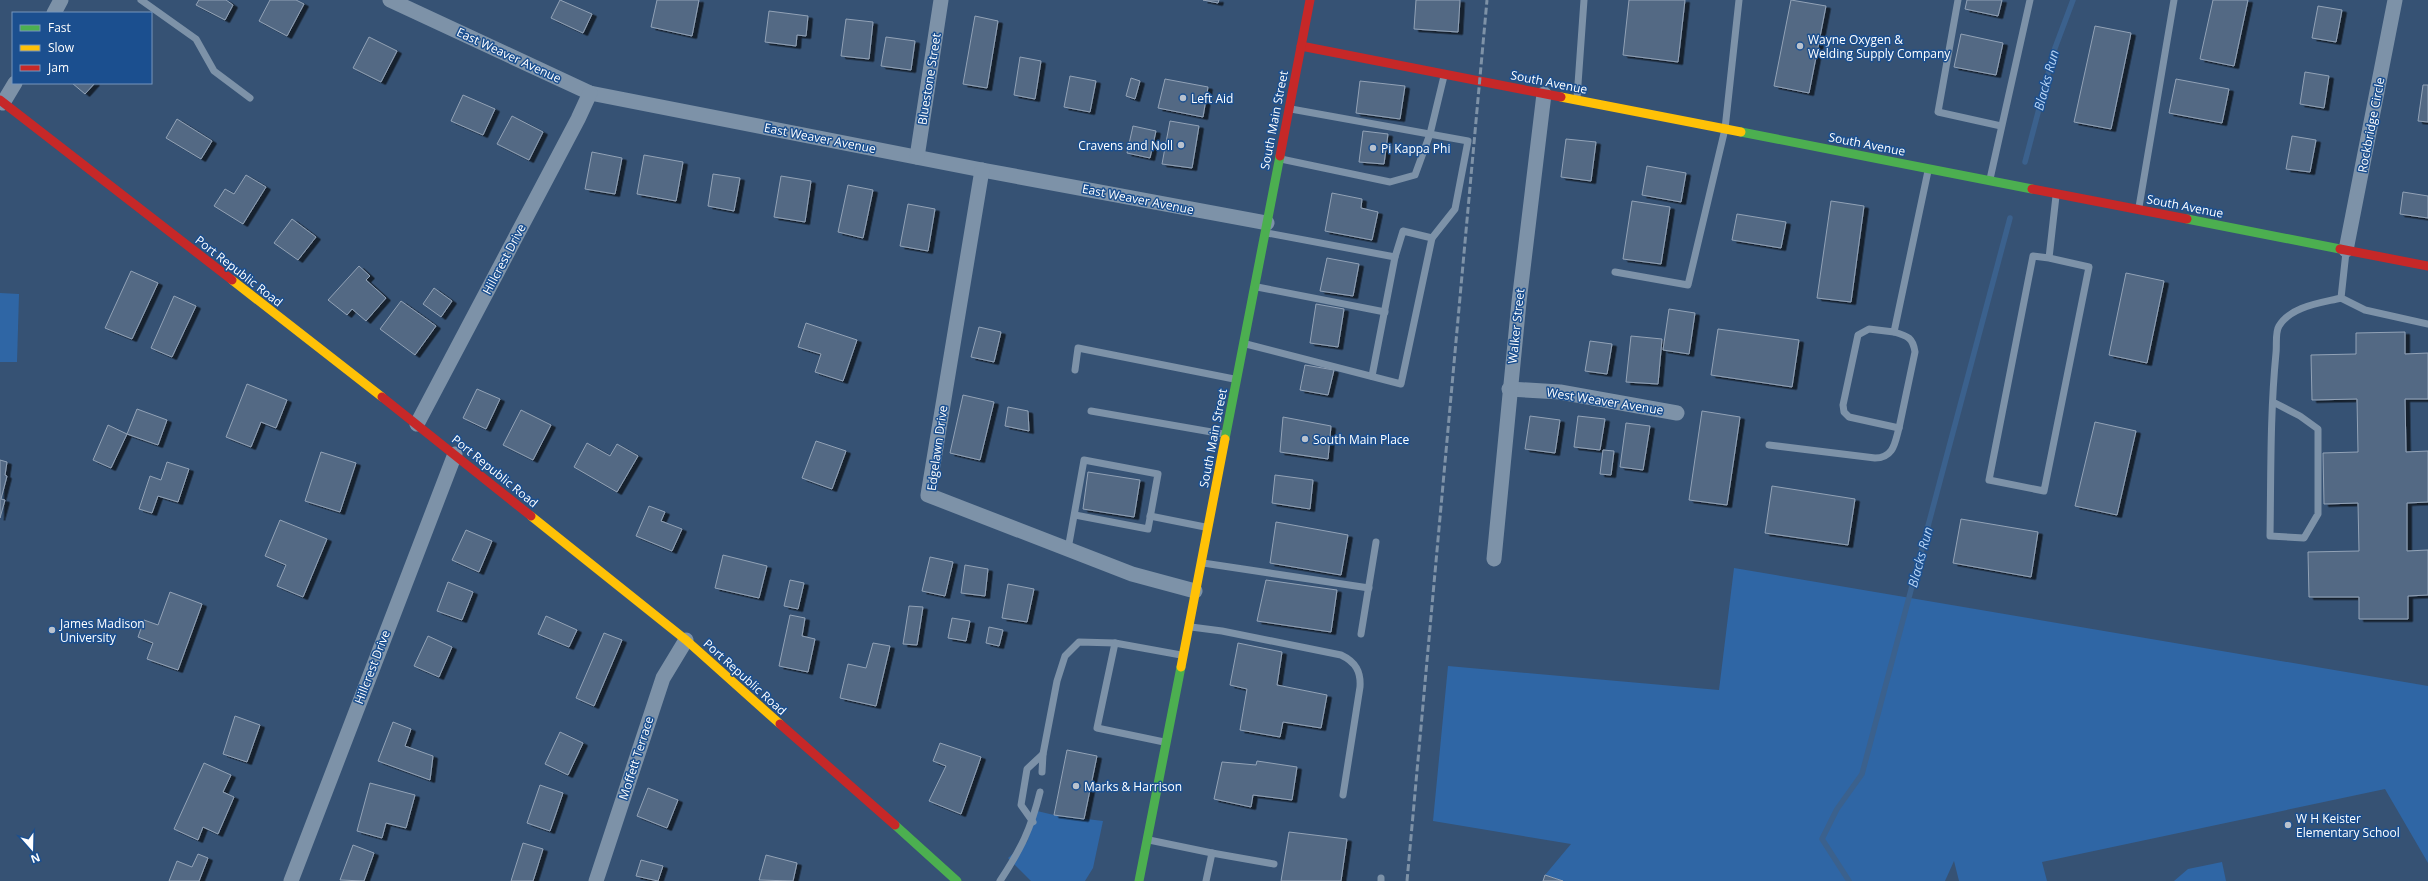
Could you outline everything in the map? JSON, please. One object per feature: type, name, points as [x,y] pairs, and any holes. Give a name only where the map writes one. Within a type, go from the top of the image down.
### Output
[{"type":"main road","name":"South Main Street","points":[[1140,877],[1310,0]]},
{"type":"main road","name":"South Avenue","points":[[1301,46],[2428,266]]},
{"type":"main road","name":"Port Republic Road","points":[[2,102],[417,424],[686,640],[951,879]]},
{"type":"main road","points":[[1133,881],[1140,877]]},
{"type":"street","points":[[55,12],[61,0]]},
{"type":"street","name":"East Weaver Avenue","points":[[390,0],[590,93],[917,157],[1266,228]]},
{"type":"street","name":"Bluestone Street","points":[[917,157],[942,0]]},
{"type":"street","name":"Rockbridge Circle","points":[[2346,250],[2395,0]]},
{"type":"street","points":[[2,102],[14,84]]},
{"type":"street","name":"Hillcrest Drive","points":[[417,424],[575,126],[590,93]]},
{"type":"street","name":"Walker Street","points":[[1494,559],[1509,388],[1544,94]]},
{"type":"street","name":"Edgelawn Drive","points":[[982,170],[928,495],[1132,574],[1195,591]]},
{"type":"street","name":"West Weaver Avenue","points":[[1509,388],[1560,392],[1677,412]]},
{"type":"street","name":"Hillcrest Drive","points":[[291,881],[446,470],[454,454]]},
{"type":"street","name":"Moffett Terrace","points":[[596,881],[663,678],[686,640]]},
{"type":"lane","points":[[141,0],[196,40],[214,71],[250,98]]},
{"type":"lane","points":[[1577,100],[1584,0]]},
{"type":"lane","points":[[1615,272],[1688,285],[1725,129],[1739,0]]},
{"type":"lane","points":[[1958,0],[1938,112],[2001,126]]},
{"type":"lane","points":[[1989,181],[2030,0]]},
{"type":"lane","points":[[2138,210],[2174,0]]},
{"type":"lane","points":[[1279,158],[1390,182],[1415,175],[1430,134],[1445,73]]},
{"type":"lane","points":[[1243,344],[1401,384],[1432,238],[1455,209],[1468,142],[1289,109]]},
{"type":"lane","points":[[1894,332],[1928,169]]},
{"type":"lane","points":[[2049,258],[2057,194]]},
{"type":"lane","points":[[1266,228],[1395,257]]},
{"type":"lane","points":[[1372,376],[1395,257],[1403,230],[1432,238]]},
{"type":"lane","points":[[2341,298],[2346,250]]},
{"type":"lane","points":[[2034,256],[2049,258],[2089,267],[2044,491],[1989,480],[2034,256]]},
{"type":"lane","points":[[1255,286],[1385,312]]},
{"type":"lane","points":[[2273,402],[2300,416],[2318,429],[2318,514],[2304,538],[2270,536],[2273,402],[2278,327],[2291,313],[2341,298],[2365,310],[2428,324]]},
{"type":"lane","points":[[1769,445],[1879,458],[1889,454],[1893,450],[1899,428],[1915,352],[1914,343],[1909,336],[1894,332],[1869,330],[1858,335],[1843,410],[1849,417],[1899,428]]},
{"type":"lane","points":[[1074,370],[1078,348],[1236,380]]},
{"type":"lane","points":[[1091,411],[1225,434]]},
{"type":"lane","points":[[1068,549],[1084,460],[1158,474],[1148,529],[1075,515]]},
{"type":"lane","points":[[1150,516],[1208,527]]},
{"type":"lane","points":[[1361,634],[1376,542]]},
{"type":"lane","points":[[1201,562],[1368,588]]},
{"type":"lane","points":[[1188,626],[1222,631],[1341,655],[1355,665],[1360,677],[1360,687],[1343,795]]},
{"type":"lane","points":[[1042,772],[1057,682],[1065,656],[1079,642],[1115,644],[1183,655]]},
{"type":"lane","points":[[1115,644],[1097,728],[1166,742]]},
{"type":"lane","points":[[1033,822],[1021,805],[1027,769],[1044,754]]},
{"type":"lane","points":[[1000,881],[1021,848],[1033,822],[1040,792]]},
{"type":"lane","points":[[1147,840],[1274,864]]},
{"type":"lane","points":[[1206,881],[1212,853]]},
{"type":"shaded area","points":[[0,293],[19,294],[17,362],[0,362]]},
{"type":"shaded area","points":[[1734,568],[2428,686],[2428,863],[2385,789],[2042,862],[2047,881],[1959,881],[1954,861],[1945,881],[1563,881],[1545,875],[1571,844],[1433,821],[1448,666],[1719,690]]},
{"type":"shaded area","points":[[1037,811],[1054,815],[1103,821],[1093,868],[1085,881],[1031,881],[1008,858],[1027,842]]},
{"type":"shaded area","points":[[2222,862],[2226,881],[2174,881],[2188,869]]},
{"type":"building","points":[[199,0],[226,0],[233,5],[225,20],[196,5]]},
{"type":"building","points":[[270,0],[296,0],[304,4],[287,36],[259,21]]},
{"type":"building","points":[[560,0],[592,14],[583,33],[551,18]]},
{"type":"building","points":[[657,0],[699,0],[692,36],[651,27]]},
{"type":"building","points":[[1203,0],[1219,0],[1218,3]]},
{"type":"building","points":[[1416,0],[1460,0],[1458,32],[1414,29]]},
{"type":"building","points":[[1629,0],[1685,0],[1678,62],[1623,55]]},
{"type":"building","name":"Wayne Oxygen & Welding Supply Company","points":[[1791,0],[1826,6],[1809,93],[1774,86]]},
{"type":"building","points":[[1967,0],[2002,0],[1998,16],[1965,9]]},
{"type":"building","points":[[2213,0],[2248,0],[2234,66],[2200,59]]},
{"type":"building","points":[[2318,6],[2342,10],[2336,42],[2312,38]]},
{"type":"building","points":[[769,11],[808,16],[806,36],[797,35],[796,46],[765,42]]},
{"type":"building","points":[[975,16],[998,21],[987,88],[963,84]]},
{"type":"building","points":[[846,19],[873,22],[869,59],[841,56]]},
{"type":"building","points":[[2095,26],[2131,33],[2111,129],[2074,122]]},
{"type":"building","points":[[1961,34],[2003,43],[1996,75],[1954,67]]},
{"type":"building","points":[[369,37],[397,51],[381,82],[353,68]]},
{"type":"building","points":[[886,37],[915,41],[911,70],[881,66]]},
{"type":"building","points":[[1020,57],[1041,61],[1035,99],[1014,95]]},
{"type":"building","points":[[2305,72],[2329,76],[2324,108],[2300,104]]},
{"type":"building","points":[[1070,76],[1096,81],[1090,112],[1064,107]]},
{"type":"building","points":[[1131,78],[1140,81],[1135,99],[1126,96]]},
{"type":"building","name":"Left Aid","points":[[1165,79],[1208,87],[1203,117],[1158,108]]},
{"type":"building","points":[[2176,79],[2229,89],[2222,123],[2169,113]]},
{"type":"building","points":[[1360,81],[1405,86],[1400,119],[1356,113]]},
{"type":"building","points":[[73,84],[94,84],[85,94]]},
{"type":"building","points":[[2423,85],[2428,85],[2428,122],[2418,121]]},
{"type":"building","points":[[463,95],[495,109],[483,135],[451,121]]},
{"type":"building","points":[[512,116],[543,132],[529,160],[497,144]]},
{"type":"building","points":[[177,119],[212,141],[201,159],[166,138]]},
{"type":"building","name":"Cravens and Noll","points":[[1170,121],[1199,126],[1192,168],[1162,164]]},
{"type":"building","points":[[1133,126],[1156,131],[1150,158],[1127,153]]},
{"type":"building","name":"Pi Kappa Phi","points":[[1363,131],[1388,134],[1384,164],[1359,162]]},
{"type":"building","points":[[2292,136],[2316,140],[2310,172],[2286,169]]},
{"type":"building","points":[[1566,139],[1596,142],[1591,181],[1561,177]]},
{"type":"building","points":[[592,152],[622,158],[615,194],[585,189]]},
{"type":"building","points":[[644,155],[683,162],[676,201],[637,194]]},
{"type":"building","points":[[1647,166],[1686,173],[1681,202],[1642,195]]},
{"type":"building","points":[[713,174],[740,178],[734,211],[708,206]]},
{"type":"building","points":[[246,175],[266,187],[243,224],[214,206],[225,189],[234,194]]},
{"type":"building","points":[[781,176],[811,181],[805,222],[774,217]]},
{"type":"building","points":[[848,185],[873,190],[863,238],[838,232]]},
{"type":"building","points":[[2403,192],[2428,196],[2428,218],[2400,214]]},
{"type":"building","points":[[1332,193],[1362,199],[1361,208],[1378,212],[1372,240],[1325,231]]},
{"type":"building","points":[[1632,201],[1670,207],[1661,264],[1623,259]]},
{"type":"building","points":[[1831,201],[1864,206],[1851,302],[1817,298]]},
{"type":"building","points":[[908,204],[935,209],[928,251],[900,246]]},
{"type":"building","points":[[1737,214],[1786,222],[1781,248],[1732,240]]},
{"type":"building","points":[[292,219],[316,237],[298,260],[274,243]]},
{"type":"building","points":[[1327,258],[1359,264],[1353,296],[1320,291]]},
{"type":"building","points":[[359,266],[370,276],[366,280],[386,298],[366,321],[352,309],[347,315],[328,300]]},
{"type":"building","points":[[131,271],[158,283],[132,339],[105,328]]},
{"type":"building","points":[[2126,273],[2164,281],[2147,363],[2109,355]]},
{"type":"building","points":[[434,288],[452,301],[441,317],[423,304]]},
{"type":"building","points":[[174,296],[196,306],[172,357],[151,348]]},
{"type":"building","points":[[401,301],[436,326],[415,355],[380,329]]},
{"type":"building","points":[[1316,304],[1344,309],[1338,347],[1310,343]]},
{"type":"building","points":[[1669,309],[1695,313],[1689,354],[1663,350]]},
{"type":"building","points":[[806,323],[857,340],[843,381],[815,372],[821,354],[798,347]]},
{"type":"building","points":[[979,327],[1001,332],[994,362],[971,357]]},
{"type":"building","points":[[1718,329],[1799,340],[1792,387],[1711,375]]},
{"type":"building","points":[[2405,332],[2405,354],[2428,353],[2428,399],[2405,399],[2406,452],[2428,451],[2428,502],[2407,503],[2407,551],[2428,550],[2428,595],[2408,596],[2408,619],[2359,619],[2359,597],[2309,597],[2308,552],[2359,551],[2358,503],[2324,504],[2323,453],[2358,452],[2357,399],[2312,400],[2311,355],[2356,354],[2356,333]]},
{"type":"building","points":[[1631,336],[1662,339],[1658,384],[1626,382]]},
{"type":"building","points":[[1590,341],[1612,344],[1607,374],[1585,371]]},
{"type":"building","points":[[1305,365],[1334,370],[1328,395],[1300,390]]},
{"type":"building","points":[[247,384],[287,400],[276,428],[261,422],[251,447],[226,437]]},
{"type":"building","points":[[477,389],[500,399],[486,429],[463,418]]},
{"type":"building","points":[[963,395],[994,402],[980,460],[950,453]]},
{"type":"building","points":[[1008,407],[1028,411],[1029,431],[1005,426]]},
{"type":"building","points":[[137,409],[167,420],[158,445],[127,434]]},
{"type":"building","points":[[521,410],[551,425],[533,460],[503,445]]},
{"type":"building","points":[[1702,411],[1740,417],[1727,505],[1689,500]]},
{"type":"building","points":[[1530,416],[1560,420],[1555,453],[1525,449]]},
{"type":"building","points":[[1578,416],[1605,419],[1600,450],[1574,447]]},
{"type":"building","name":"South Main Place","points":[[1283,417],[1331,426],[1328,459],[1280,452]]},
{"type":"building","points":[[2095,422],[2136,431],[2117,515],[2075,506]]},
{"type":"building","points":[[1626,423],[1650,426],[1643,470],[1620,467]]},
{"type":"building","points":[[108,425],[127,434],[111,468],[93,460]]},
{"type":"building","points":[[816,441],[846,451],[832,489],[802,478]]},
{"type":"building","points":[[587,443],[610,456],[617,444],[638,456],[617,492],[574,467]]},
{"type":"building","points":[[1603,450],[1614,451],[1611,475],[1600,474]]},
{"type":"building","points":[[321,452],[356,463],[340,512],[305,501]]},
{"type":"building","points":[[0,460],[7,462],[5,475],[7,476],[1,499],[5,500],[0,518]]},
{"type":"building","points":[[167,462],[189,469],[178,502],[158,496],[152,513],[139,509],[150,476],[161,480]]},
{"type":"building","points":[[1088,472],[1140,480],[1134,517],[1083,509]]},
{"type":"building","points":[[1275,475],[1313,480],[1310,509],[1272,503]]},
{"type":"building","points":[[1772,486],[1855,499],[1848,545],[1765,533]]},
{"type":"building","points":[[649,506],[665,512],[661,521],[682,529],[672,551],[636,536]]},
{"type":"building","points":[[1961,519],[2038,532],[2031,577],[1953,563]]},
{"type":"building","points":[[280,520],[327,539],[303,597],[277,586],[286,565],[265,556]]},
{"type":"building","points":[[1276,522],[1348,535],[1341,575],[1270,563]]},
{"type":"building","points":[[466,530],[492,541],[479,572],[452,560]]},
{"type":"building","points":[[723,555],[767,566],[759,598],[715,588]]},
{"type":"building","points":[[930,557],[953,562],[945,596],[922,591]]},
{"type":"building","points":[[965,565],[988,569],[985,596],[961,593]]},
{"type":"building","points":[[790,580],[804,583],[798,609],[784,606]]},
{"type":"building","points":[[1266,580],[1337,590],[1331,632],[1257,621]]},
{"type":"building","points":[[448,582],[473,592],[462,620],[437,611]]},
{"type":"building","points":[[1008,584],[1034,589],[1027,622],[1002,618]]},
{"type":"building","points":[[170,592],[202,604],[178,670],[147,659],[153,643],[138,637],[144,620],[158,625]]},
{"type":"building","points":[[909,606],[923,607],[917,645],[903,644]]},
{"type":"building","points":[[790,615],[805,618],[802,636],[815,639],[808,672],[779,666]]},
{"type":"building","points":[[546,616],[577,630],[569,647],[538,634]]},
{"type":"building","points":[[952,618],[970,621],[966,641],[948,638]]},
{"type":"building","points":[[989,627],[1003,630],[999,646],[986,643]]},
{"type":"building","points":[[604,633],[622,640],[594,706],[576,698]]},
{"type":"building","points":[[428,636],[452,647],[439,677],[414,666]]},
{"type":"building","points":[[873,643],[890,646],[876,706],[840,698],[848,664],[866,668]]},
{"type":"building","points":[[1238,643],[1282,652],[1277,685],[1327,695],[1321,728],[1283,722],[1280,737],[1240,730],[1247,689],[1230,685]]},
{"type":"building","points":[[235,716],[260,725],[247,762],[223,754]]},
{"type":"building","points":[[393,722],[411,729],[405,746],[433,756],[430,780],[378,761]]},
{"type":"building","points":[[560,732],[583,743],[568,775],[545,764]]},
{"type":"building","points":[[940,743],[981,757],[961,814],[929,801],[946,766],[933,761]]},
{"type":"building","name":"Marks & Harrison","points":[[1067,750],[1097,756],[1084,819],[1054,815]]},
{"type":"building","points":[[1257,761],[1297,767],[1292,800],[1253,795],[1251,807],[1214,799],[1222,762],[1256,765]]},
{"type":"building","points":[[204,763],[231,775],[223,792],[234,797],[218,834],[203,827],[198,840],[174,829]]},
{"type":"building","points":[[370,783],[415,795],[406,828],[386,823],[382,838],[357,831]]},
{"type":"building","points":[[540,785],[563,793],[550,831],[527,823]]},
{"type":"building","points":[[648,788],[678,800],[667,828],[637,816]]},
{"type":"building","points":[[1289,832],[1347,839],[1341,881],[1281,881]]},
{"type":"building","points":[[523,843],[543,849],[533,881],[511,881]]},
{"type":"building","points":[[353,845],[374,853],[364,881],[340,880]]},
{"type":"building","points":[[198,854],[208,858],[199,881],[169,881],[177,861],[192,867]]},
{"type":"building","points":[[766,855],[797,863],[793,881],[759,880]]},
{"type":"building","points":[[641,860],[663,866],[658,881],[636,876]]},
{"type":"building","points":[[1545,875],[1563,881],[1543,881]]},
{"type":"waterway","name":"Blacks Run","points":[[2025,162],[2055,48],[2073,0]]},
{"type":"waterway","name":"Blacks Run","points":[[1849,881],[1822,839],[1837,809],[1862,774],[2010,218]]},
{"type":"railway","points":[[1407,881],[1487,0]]},
{"type":"traffic: fast","points":[[1741,132],[2032,189]]},
{"type":"traffic: fast","points":[[1225,439],[1280,156]]},
{"type":"traffic: fast","points":[[2187,219],[2340,249]]},
{"type":"traffic: fast","points":[[1139,881],[1181,667]]},
{"type":"traffic: fast","points":[[895,825],[957,881]]},
{"type":"traffic: slow","points":[[1561,97],[1741,132]]},
{"type":"traffic: slow","points":[[232,280],[382,397]]},
{"type":"traffic: slow","points":[[1181,667],[1225,439]]},
{"type":"traffic: slow","points":[[531,516],[686,640],[780,724]]},
{"type":"traffic: jam","points":[[1280,156],[1310,0]]},
{"type":"traffic: jam","points":[[1301,46],[1561,97]]},
{"type":"traffic: jam","points":[[0,100],[232,280]]},
{"type":"traffic: jam","points":[[2032,189],[2187,219]]},
{"type":"traffic: jam","points":[[2340,249],[2428,266]]},
{"type":"traffic: jam","points":[[382,397],[531,516]]},
{"type":"traffic: jam","points":[[780,724],[895,825]]},
{"type":"place","name":"Wayne Oxygen & Welding Supply Company","points":[[1800,46]]},
{"type":"place","name":"Left Aid","points":[[1183,98]]},
{"type":"place","name":"Cravens and Noll","points":[[1181,145]]},
{"type":"place","name":"Pi Kappa Phi","points":[[1373,148]]},
{"type":"place","name":"South Main Place","points":[[1305,439]]},
{"type":"place","name":"James Madison University","points":[[52,630]]},
{"type":"place","name":"Marks & Harrison","points":[[1076,786]]},
{"type":"place","name":"W H Keister Elementary School","points":[[2288,825]]}]
